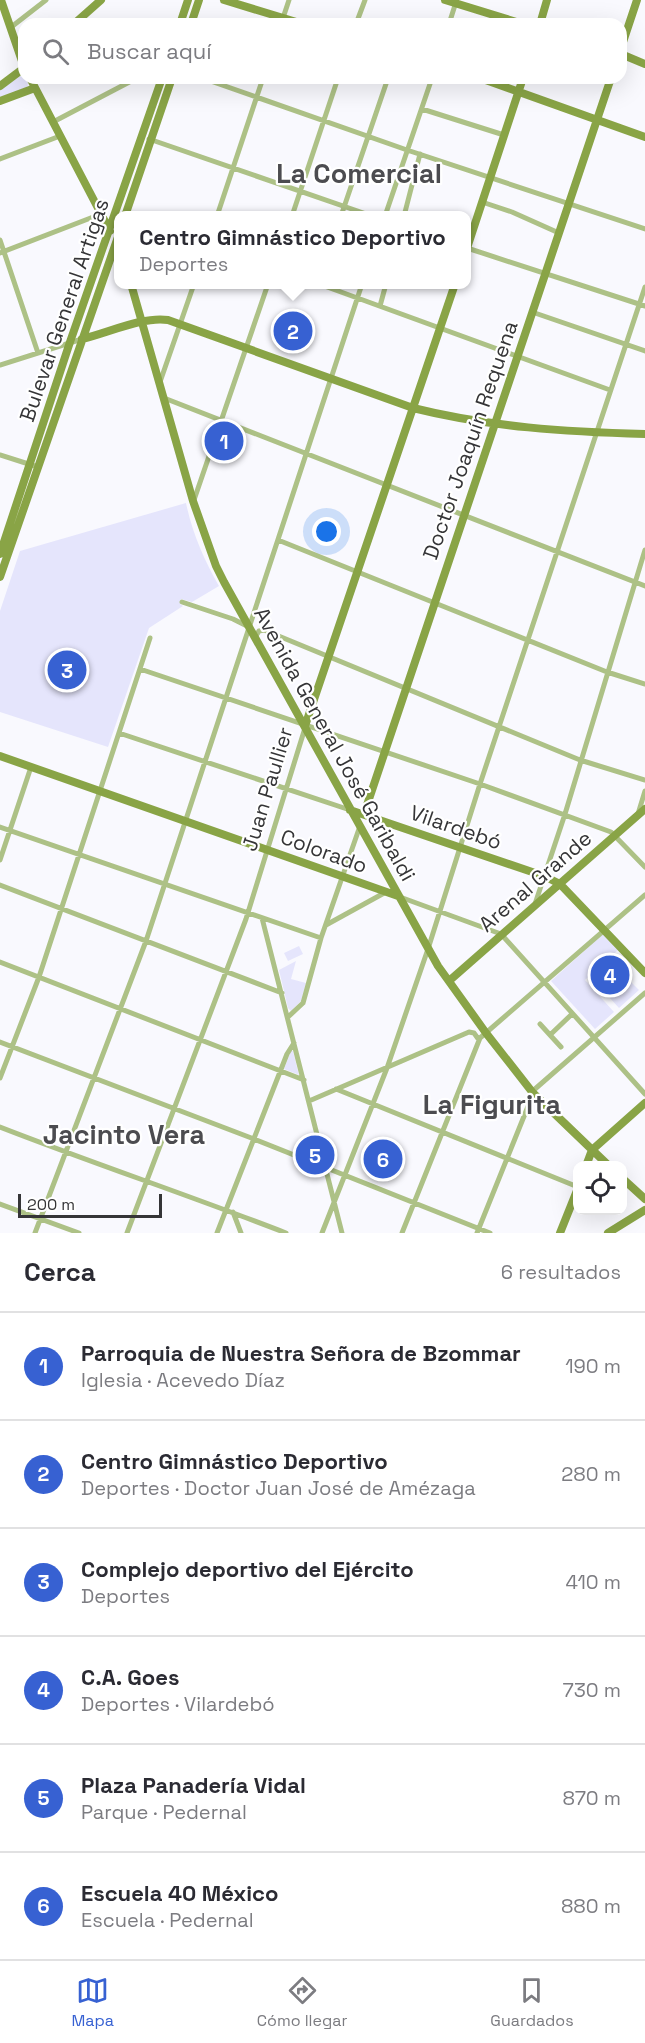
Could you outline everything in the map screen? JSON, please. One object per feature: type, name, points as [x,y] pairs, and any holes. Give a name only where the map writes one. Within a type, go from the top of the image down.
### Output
[{"type":"street","points":[[1,0],[18,50]]},
{"type":"street","points":[[23,18],[46,0]]},
{"type":"street","points":[[81,18],[101,0]]},
{"type":"street","points":[[182,18],[188,0]]},
{"type":"street","points":[[193,18],[199,0]]},
{"type":"street","points":[[224,0],[274,18]]},
{"type":"street","points":[[283,18],[289,0]]},
{"type":"street","points":[[358,18],[364,0]]},
{"type":"street","points":[[445,0],[505,18]]},
{"type":"street","points":[[542,18],[547,0]]},
{"type":"street","points":[[627,30],[637,0]]},
{"type":"street","points":[[451,18],[456,2]]},
{"type":"street","points":[[10,28],[18,22]]},
{"type":"street","points":[[627,56],[645,64]]},
{"type":"street","points":[[0,86],[18,72]]},
{"type":"street","points":[[33,84],[114,240]]},
{"type":"street","points":[[53,122],[126,84]]},
{"type":"street","name":"Bulevar General Artigas","points":[[117,211],[160,84]]},
{"type":"street","name":"Bulevar General Artigas","points":[[125,211],[170,84]]},
{"type":"street","points":[[220,84],[407,150],[645,229]]},
{"type":"street","points":[[219,211],[261,84]]},
{"type":"street","points":[[294,211],[336,84]]},
{"type":"street","points":[[342,211],[386,84]]},
{"type":"street","points":[[387,211],[430,84]]},
{"type":"street","points":[[500,84],[645,137]]},
{"type":"street","points":[[471,236],[521,84]]},
{"type":"street","name":"Doctor Joaquín Requena","points":[[364,814],[609,84]]},
{"type":"street","points":[[0,100],[35,88]]},
{"type":"street","points":[[422,108],[504,135]]},
{"type":"street","points":[[0,159],[60,136]]},
{"type":"street","points":[[142,136],[358,211]]},
{"type":"street","points":[[405,211],[420,154]]},
{"type":"street","points":[[125,211],[132,165]]},
{"type":"street","points":[[482,202],[512,212],[559,233]]},
{"type":"street","points":[[2,252],[101,213]]},
{"type":"street","name":"Bulevar General Artigas","points":[[0,577],[70,342],[114,219]]},
{"type":"street","points":[[105,273],[104,265],[111,243],[110,231]]},
{"type":"street","points":[[0,240],[2,252],[38,353]]},
{"type":"street","points":[[471,249],[642,305]]},
{"type":"street","name":"Bulevar General Artigas","points":[[0,554],[114,254]]},
{"type":"street","points":[[92,281],[101,284]]},
{"type":"street","points":[[322,1233],[387,1068],[428,949],[610,390],[642,305],[645,287]]},
{"type":"street","name":"Avenida General José Garibaldi","points":[[132,289],[193,501],[216,566],[398,896],[448,981],[533,1093],[604,1161]]},
{"type":"street","points":[[160,382],[193,289]]},
{"type":"street","points":[[193,501],[267,289]]},
{"type":"street","points":[[331,289],[610,390]]},
{"type":"street","points":[[36,1233],[146,941],[361,289]]},
{"type":"street","points":[[380,306],[385,289]]},
{"type":"street","name":"Juan Paullier","points":[[127,1233],[248,913],[305,726],[359,573],[454,289]]},
{"type":"street","points":[[82,339],[79,333],[86,311],[85,299]]},
{"type":"street","points":[[532,312],[645,351]]},
{"type":"street","points":[[0,365],[70,342],[162,319],[413,408],[494,424],[562,432],[645,434]]},
{"type":"street","points":[[164,398],[558,550],[645,586]]},
{"type":"street","points":[[0,455],[34,466]]},
{"type":"street","points":[[278,540],[607,672],[645,684]]},
{"type":"street","points":[[534,906],[565,814],[645,550]]},
{"type":"street","points":[[182,602],[233,619],[249,627]]},
{"type":"street","points":[[233,619],[240,610]]},
{"type":"street","points":[[252,617],[255,624],[264,630],[580,760],[645,780]]},
{"type":"street","points":[[255,637],[259,631],[264,630]]},
{"type":"street","points":[[0,1078],[39,976],[150,638]]},
{"type":"street","points":[[140,669],[480,784],[611,832],[645,867]]},
{"type":"street","name":"Vilardebó","points":[[119,733],[544,876],[560,884],[645,973]]},
{"type":"street","name":"Colorado","points":[[0,756],[501,934],[645,1094]]},
{"type":"street","points":[[0,860],[31,767]]},
{"type":"street","points":[[638,816],[645,791]]},
{"type":"street","name":"Arenal Grande","points":[[448,981],[645,809]]},
{"type":"street","points":[[288,1017],[303,1003],[321,938],[360,826]]},
{"type":"street","points":[[0,827],[321,938]]},
{"type":"street","points":[[0,885],[282,993]]},
{"type":"street","points":[[326,925],[386,892]]},
{"type":"street","points":[[402,1233],[479,1040],[645,896]]},
{"type":"street","points":[[262,918],[342,1233]]},
{"type":"street","points":[[0,962],[304,1080]]},
{"type":"street","points":[[478,1231],[535,1089],[645,993]]},
{"type":"street","points":[[550,1035],[572,1014]]},
{"type":"street","points":[[540,1024],[561,1047]]},
{"type":"street","points":[[309,1101],[469,1032],[474,1033],[479,1040]]},
{"type":"street","points":[[0,1042],[254,1139],[478,1231],[490,1233]]},
{"type":"street","points":[[217,1233],[229,1211],[254,1139],[287,1054],[294,1043]]},
{"type":"street","points":[[336,1089],[573,1186]]},
{"type":"street","points":[[588,1161],[592,1150],[645,1103]]},
{"type":"street","points":[[0,1126],[67,1153],[147,1180],[286,1233]]},
{"type":"street","points":[[627,1183],[645,1199]]},
{"type":"street","points":[[560,1233],[573,1200]]},
{"type":"street","points":[[0,1204],[79,1233]]},
{"type":"street","points":[[608,1233],[645,1210]]},
{"type":"street","points":[[229,1211],[241,1233]]},
{"type":"shaded area","points":[[18,77],[18,84],[28,84],[27,88],[0,97],[0,90]]},
{"type":"shaded area","points":[[186,503],[199,546],[219,586],[192,602],[181,599],[180,604],[183,606],[149,628],[108,747],[0,712],[0,611],[20,551]]},
{"type":"shaded area","points":[[603,934],[618,950],[585,980],[614,1012],[595,1029],[551,981]]},
{"type":"shaded area","points":[[299,946],[303,954],[288,961],[284,953]]},
{"type":"shaded area","points":[[296,961],[291,979],[306,983],[301,1001],[291,1011],[288,1008],[279,970]]},
{"type":"shaded area","points":[[628,979],[639,990],[619,1008],[609,997]]},
{"type":"shaded area","points":[[293,1051],[299,1075],[284,1069]]},
{"type":"place","name":"Centro Gimnástico Deportivo","points":[[293,331]]},
{"type":"place","name":"Parroquia de Nuestra Señora de Bzommar","points":[[224,441]]},
{"type":"place","name":"Complejo deportivo del Ejército","points":[[67,670]]},
{"type":"place","name":"C.A. Goes","points":[[610,975]]},
{"type":"place","name":"Plaza Panadería Vidal","points":[[315,1155]]},
{"type":"place","name":"Escuela 40 México","points":[[383,1159]]},
{"type":"district","name":"La Comercial","points":[[359,173]]},
{"type":"district","name":"La Figurita","points":[[492,1104]]},
{"type":"district","name":"Jacinto Vera","points":[[124,1134]]}]
